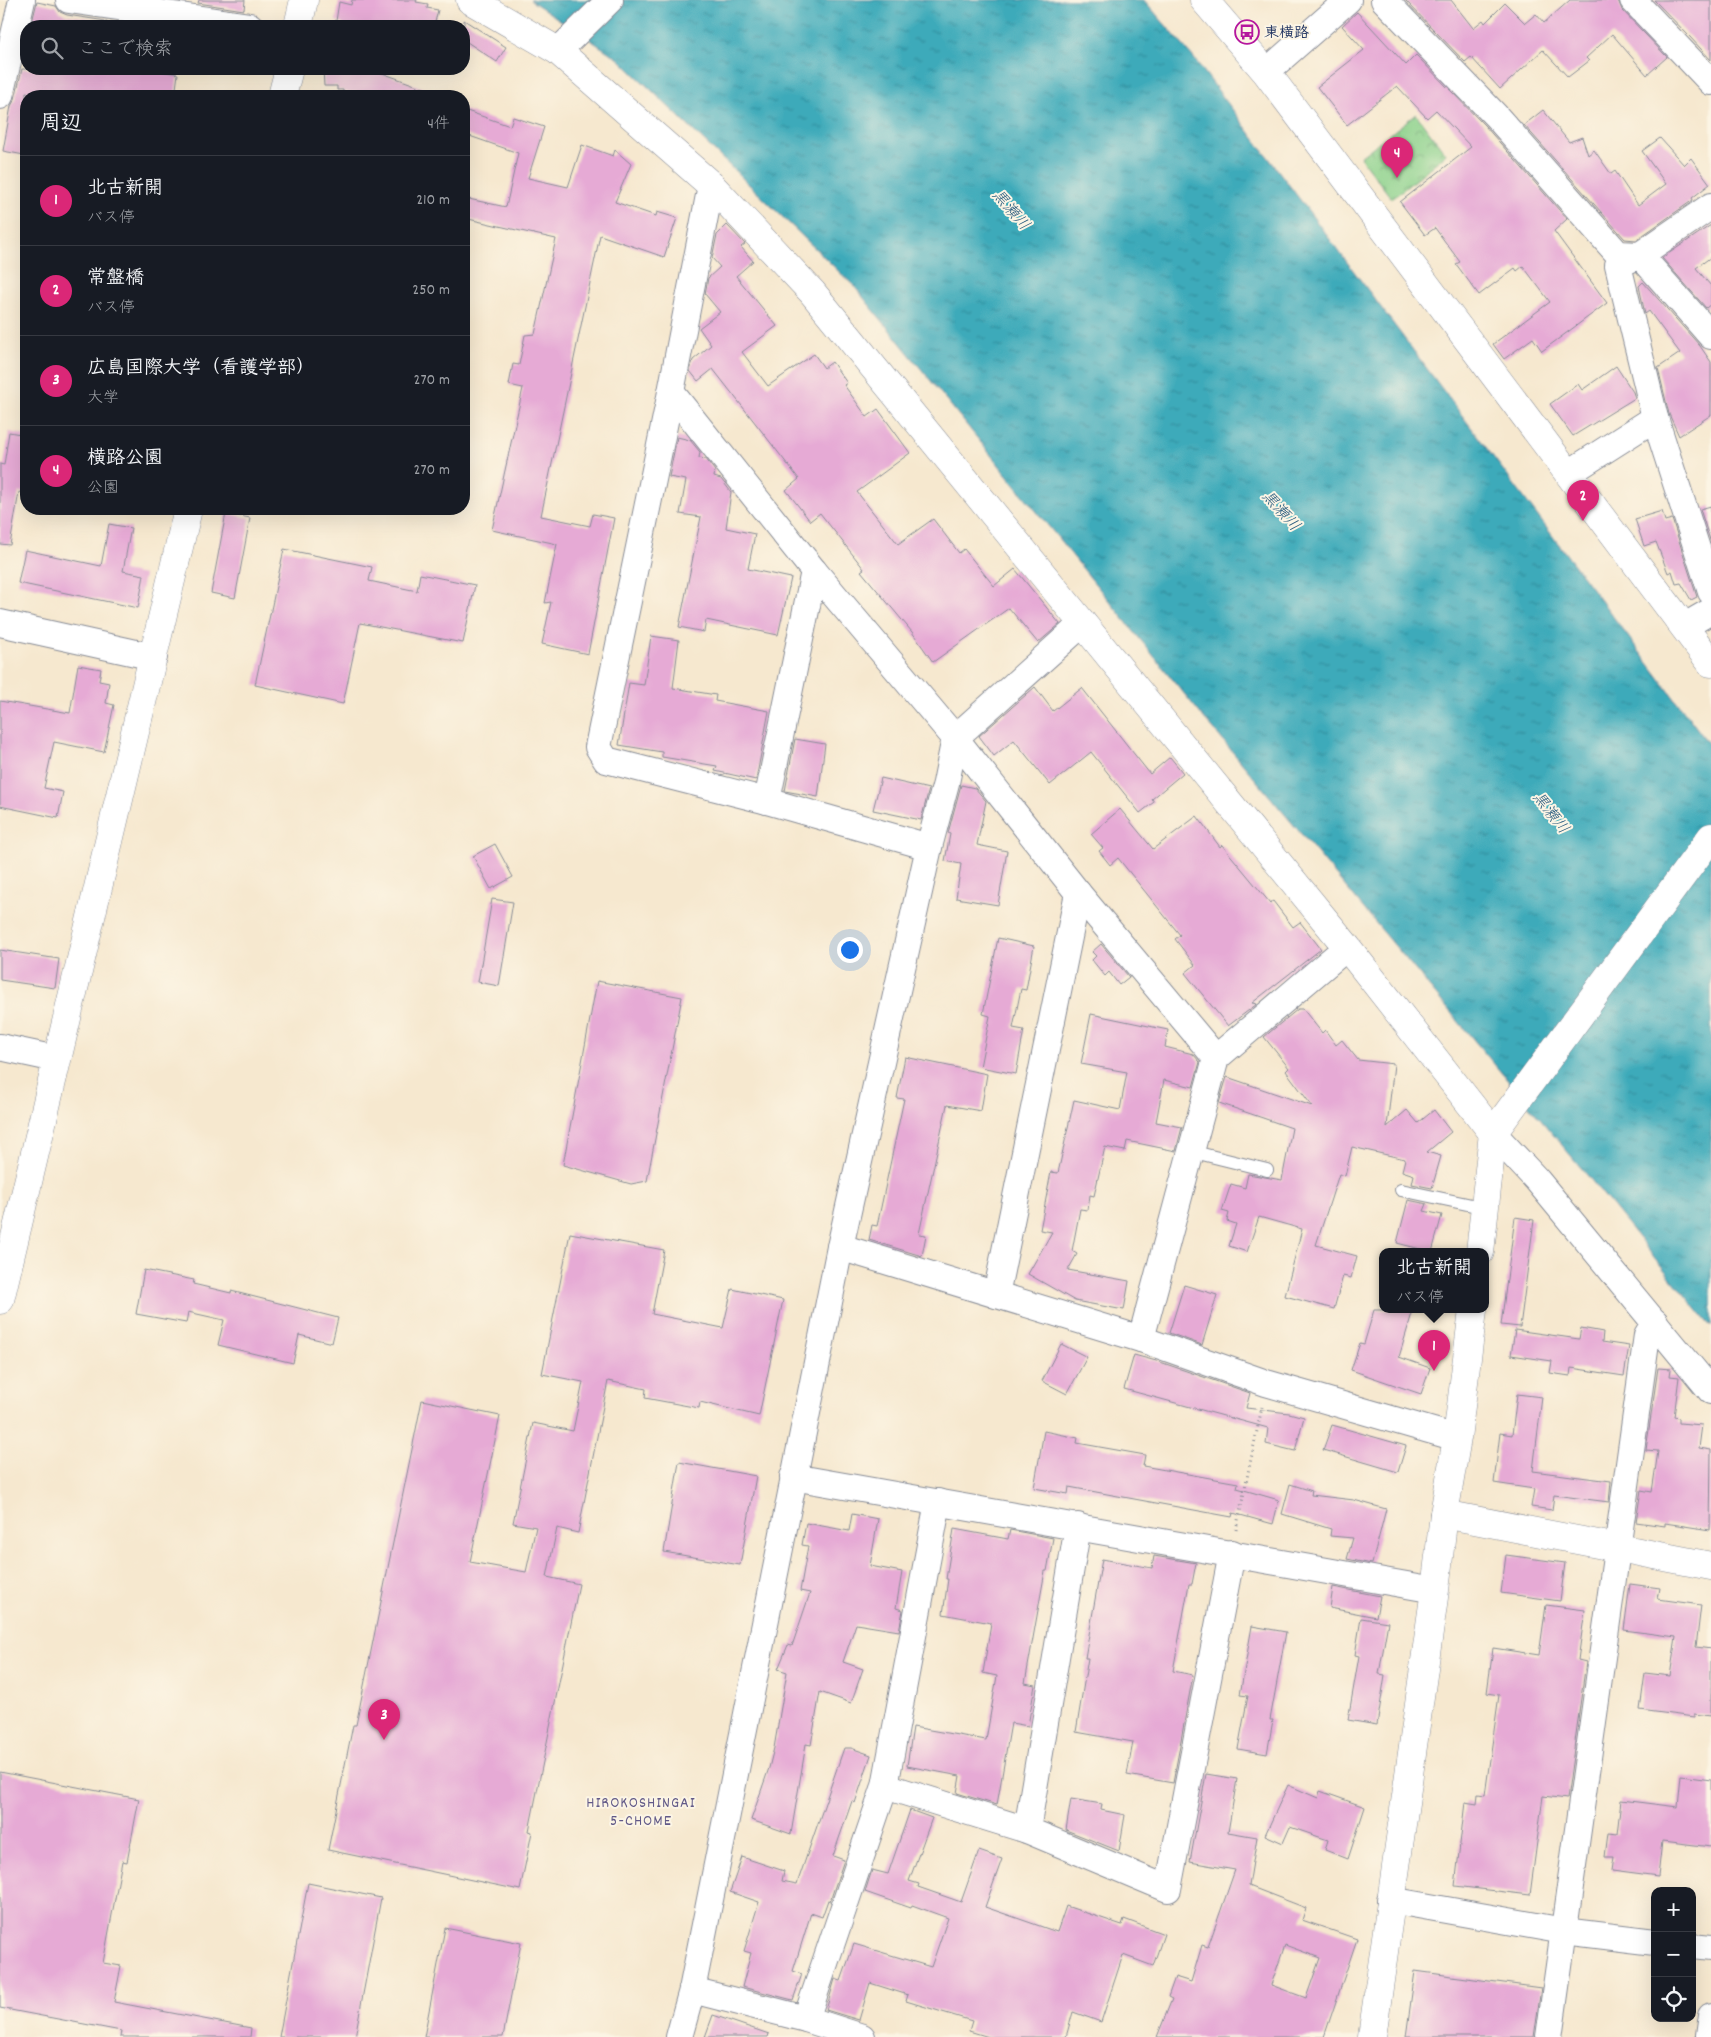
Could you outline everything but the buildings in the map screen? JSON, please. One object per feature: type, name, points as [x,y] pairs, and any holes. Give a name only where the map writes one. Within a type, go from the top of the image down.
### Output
[{"type":"street","points":[[0,96],[22,0]]},
{"type":"street","points":[[70,0],[208,20]]},
{"type":"street","points":[[299,20],[304,0]]},
{"type":"street","points":[[470,0],[564,45],[710,185],[812,292],[1347,947],[1498,1126],[1537,1180],[1711,1391]]},
{"type":"street","points":[[564,45],[610,0]]},
{"type":"street","points":[[1204,0],[1266,72],[1711,663]]},
{"type":"street","points":[[1266,72],[1348,0]]},
{"type":"street","points":[[1384,0],[1496,116],[1618,254],[1640,254],[1711,336]]},
{"type":"street","points":[[1633,0],[1711,82]]},
{"type":"street","points":[[284,90],[287,75]]},
{"type":"street","points":[[710,185],[671,392],[598,747],[606,760],[767,801],[929,847]]},
{"type":"street","points":[[1711,206],[1640,254],[1618,265],[1655,418],[1711,592]]},
{"type":"street","points":[[671,392],[814,571],[955,738],[1078,893],[1216,1058]]},
{"type":"street","points":[[1569,473],[1655,418]]},
{"type":"street","points":[[0,1300],[187,515]]},
{"type":"street","points":[[767,801],[814,571]]},
{"type":"street","points":[[1684,626],[1711,611]]},
{"type":"street","points":[[679,2037],[692,1990],[840,1248],[955,738],[1083,623]]},
{"type":"street","points":[[0,624],[154,657]]},
{"type":"street","points":[[1481,1248],[1498,1126],[1711,837]]},
{"type":"street","points":[[996,1294],[1078,893]]},
{"type":"street","points":[[1141,1340],[1216,1058],[1347,947]]},
{"type":"street","points":[[0,1047],[56,1059]]},
{"type":"street","points":[[840,1248],[996,1294],[1141,1340],[1266,1383],[1458,1438]]},
{"type":"street","points":[[1372,2037],[1444,1514],[1458,1438],[1473,1313]]},
{"type":"street","points":[[1549,2037],[1647,1335],[1655,1322]]},
{"type":"street","points":[[793,1477],[1435,1590]]},
{"type":"street","points":[[806,2019],[885,1786],[938,1502]]},
{"type":"street","points":[[1444,1514],[1711,1566]]},
{"type":"street","points":[[1026,1830],[1078,1526]]},
{"type":"street","points":[[885,1786],[1026,1830],[1168,1889],[1232,1553]]},
{"type":"street","points":[[1390,1900],[1564,1931],[1651,1942]]},
{"type":"street","points":[[1696,1946],[1711,1948]]},
{"type":"street","points":[[692,1990],[806,2019],[862,2037]]},
{"type":"street","points":[[1708,2037],[1711,2016]]},
{"type":"lane","points":[[1190,1151],[1267,1170]]},
{"type":"lane","points":[[1401,1190],[1486,1208]]},
{"type":"path","points":[[1232,1553],[1266,1383]]},
{"type":"green space","points":[[1416,114],[1446,154],[1392,199],[1360,157]]},
{"type":"water","name":"黒瀬川","points":[[530,0],[1144,0],[1193,57],[1711,747],[1711,1327],[1587,1175],[1199,712],[854,286],[619,59]]},
{"type":"place","name":"東横路","points":[[1247,32]]},
{"type":"place","name":"横路公園","points":[[1397,178]]},
{"type":"place","name":"常盤橋","points":[[1583,521]]},
{"type":"place","name":"北古新開","points":[[1434,1371]]},
{"type":"place","name":"広島国際大学（看護学部）","points":[[384,1740]]},
{"type":"district","name":"HIROKOSHINGAI 5-CHOME","points":[[641,1810]]}]
